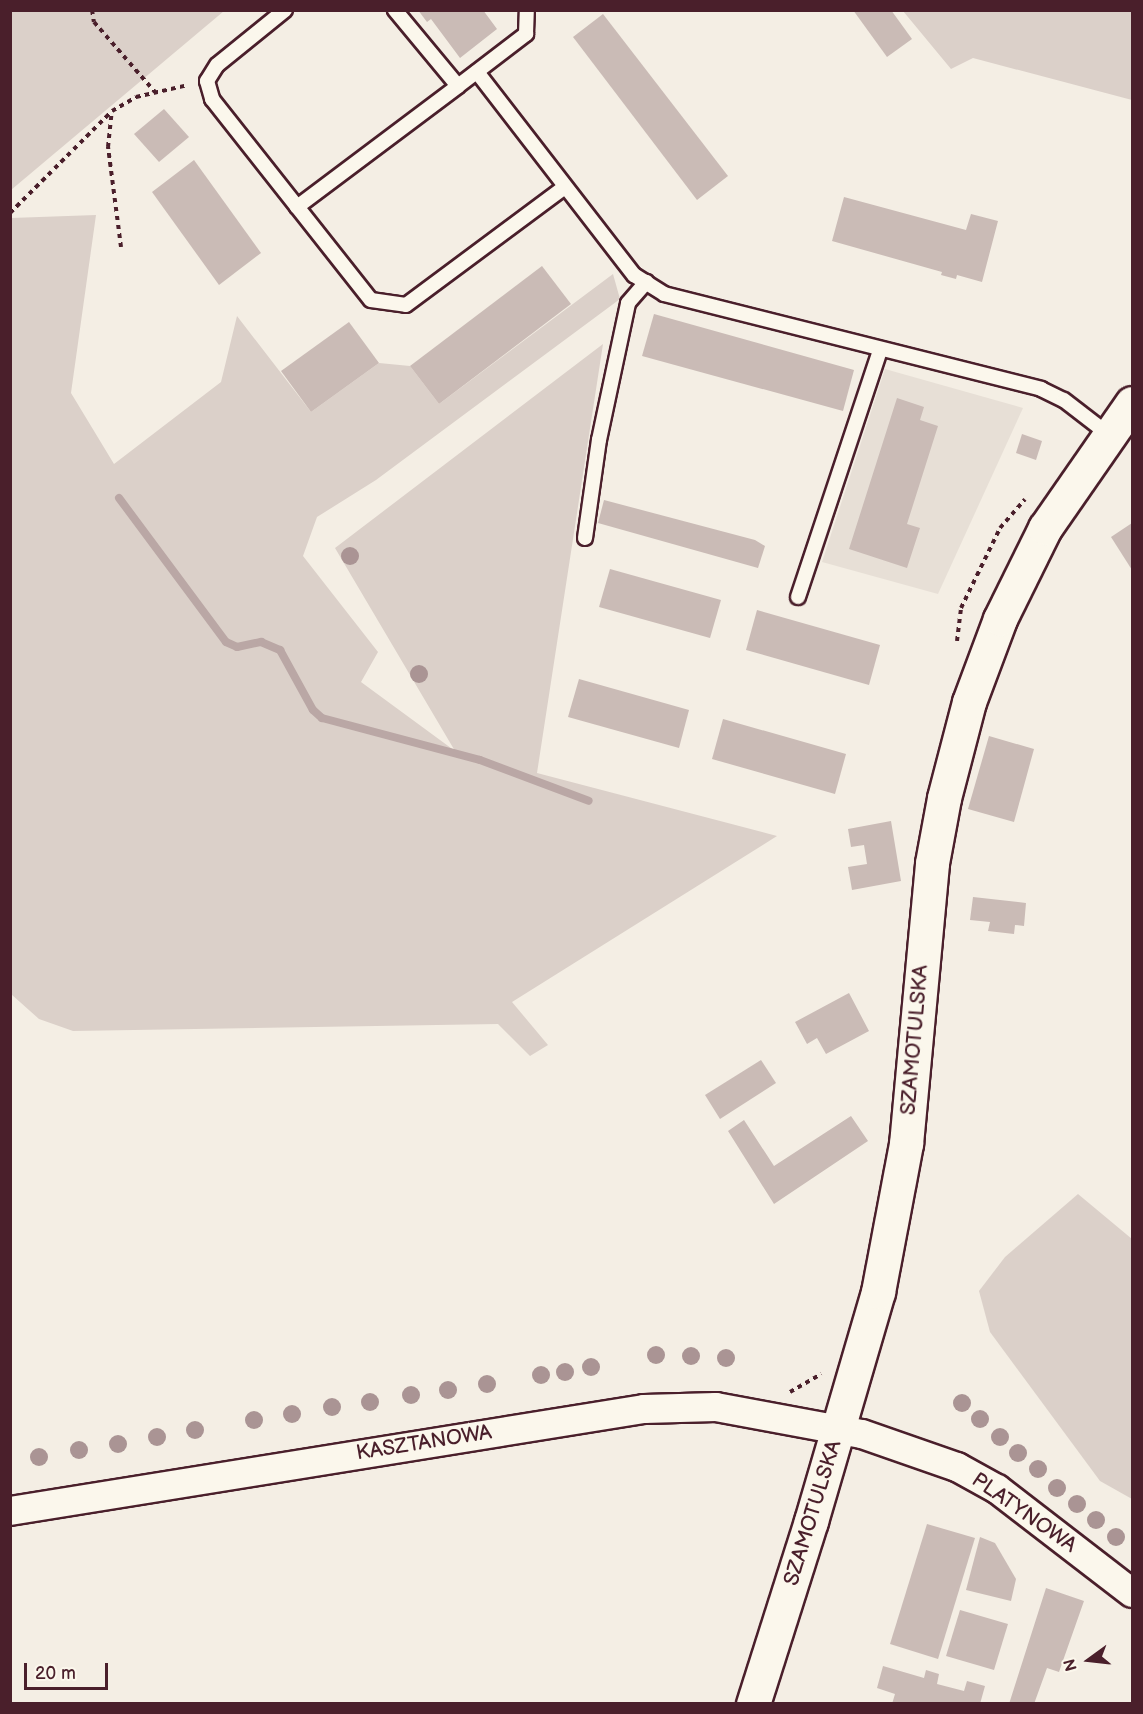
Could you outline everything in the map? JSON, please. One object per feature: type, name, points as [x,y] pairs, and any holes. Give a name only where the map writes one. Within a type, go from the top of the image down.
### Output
[{"type":"street","name":"SZAMOTULSKA","points":[[753,1704],[839,1430],[878,1292],[906,1144],[932,863],[955,751],[983,662],[1027,560],[1058,507],[1132,403]]},
{"type":"street","name":"KASZTANOWA","points":[[10,1511],[644,1409],[688,1406],[739,1408],[839,1430]]},
{"type":"street","name":"PLATYNOWA","points":[[839,1430],[892,1443],[957,1467],[987,1484],[1132,1593]]},
{"type":"lane","points":[[285,10],[217,64],[207,81],[212,99],[371,300],[406,305],[565,187]]},
{"type":"lane","points":[[396,10],[458,86]]},
{"type":"lane","points":[[297,207],[526,34],[527,10]]},
{"type":"lane","points":[[477,72],[634,275],[664,294],[1050,392],[1108,434]]},
{"type":"lane","points":[[585,538],[599,440],[628,303],[646,282]]},
{"type":"lane","points":[[798,597],[880,350]]},
{"type":"path","points":[[92,10],[94,22],[155,92]]},
{"type":"path","points":[[10,213],[112,111],[136,97],[207,81]]},
{"type":"path","points":[[112,111],[108,147],[121,247]]},
{"type":"shaded area","points":[[11,10],[224,10],[224,11],[11,190]]},
{"type":"shaded area","points":[[903,11],[1132,11],[1132,100],[973,58],[951,69]]},
{"type":"shaded area","points":[[96,215],[71,393],[114,464],[221,382],[237,316],[311,412],[379,363],[410,366],[439,404],[613,274],[620,299],[376,480],[317,517],[303,556],[378,652],[361,682],[455,751],[335,548],[603,344],[537,773],[777,836],[512,1002],[548,1045],[530,1056],[498,1024],[73,1031],[39,1019],[11,994],[11,218]]},
{"type":"shaded area","points":[[885,369],[1023,408],[938,594],[822,562]]},
{"type":"shaded area","points":[[1078,1194],[1132,1239],[1132,1499],[1100,1481],[990,1332],[979,1291],[1005,1257]]},
{"type":"building","points":[[418,10],[483,10],[497,29],[460,58],[431,19],[427,22]]},
{"type":"building","points":[[853,10],[891,10],[912,39],[887,57]]},
{"type":"building","points":[[603,14],[728,176],[697,200],[573,37]]},
{"type":"building","points":[[164,109],[189,137],[159,162],[134,134]]},
{"type":"building","points":[[194,160],[261,253],[219,285],[152,192]]},
{"type":"building","points":[[844,197],[966,230],[971,214],[998,221],[982,282],[957,275],[956,279],[941,275],[942,272],[832,241]]},
{"type":"building","points":[[542,266],[571,304],[439,404],[410,366]]},
{"type":"building","points":[[654,314],[854,370],[843,411],[642,356]]},
{"type":"building","points":[[349,322],[379,363],[311,412],[281,371]]},
{"type":"building","points":[[897,398],[924,407],[920,420],[938,426],[907,524],[920,528],[907,568],[849,549]]},
{"type":"building","points":[[1022,434],[1042,441],[1036,460],[1016,453]]},
{"type":"building","points":[[604,500],[755,540],[765,546],[758,568],[598,523]]},
{"type":"building","points":[[1132,523],[1132,570],[1111,537]]},
{"type":"building","points":[[610,569],[721,600],[710,638],[599,607]]},
{"type":"building","points":[[757,610],[880,645],[869,685],[746,650]]},
{"type":"building","points":[[579,679],[689,710],[679,748],[568,717]]},
{"type":"building","points":[[723,719],[846,754],[835,794],[712,759]]},
{"type":"building","points":[[989,736],[1034,749],[1014,822],[968,809]]},
{"type":"building","points":[[891,821],[901,881],[852,890],[848,867],[867,864],[864,845],[851,847],[848,829]]},
{"type":"building","points":[[973,897],[1026,903],[1024,926],[1015,925],[1014,934],[988,931],[990,922],[970,920]]},
{"type":"building","points":[[849,993],[869,1031],[826,1054],[817,1038],[807,1044],[795,1022]]},
{"type":"building","points":[[761,1060],[776,1083],[720,1119],[705,1095]]},
{"type":"building","points":[[851,1116],[868,1141],[774,1204],[728,1131],[744,1120],[774,1166]]},
{"type":"building","points":[[927,1524],[975,1538],[938,1659],[890,1644]]},
{"type":"building","points":[[980,1537],[995,1543],[1016,1579],[1011,1601],[966,1590]]},
{"type":"building","points":[[1046,1588],[1084,1601],[1059,1672],[1047,1668],[1034,1704],[1009,1704]]},
{"type":"building","points":[[960,1610],[1008,1624],[994,1670],[946,1656]]},
{"type":"building","points":[[883,1666],[924,1678],[926,1670],[939,1674],[937,1684],[964,1691],[967,1681],[985,1686],[980,1704],[892,1704],[895,1694],[877,1688]]},
{"type":"waterway","points":[[119,498],[226,642],[237,647],[261,642],[280,650],[313,710],[322,718],[480,760],[589,801]]}]
